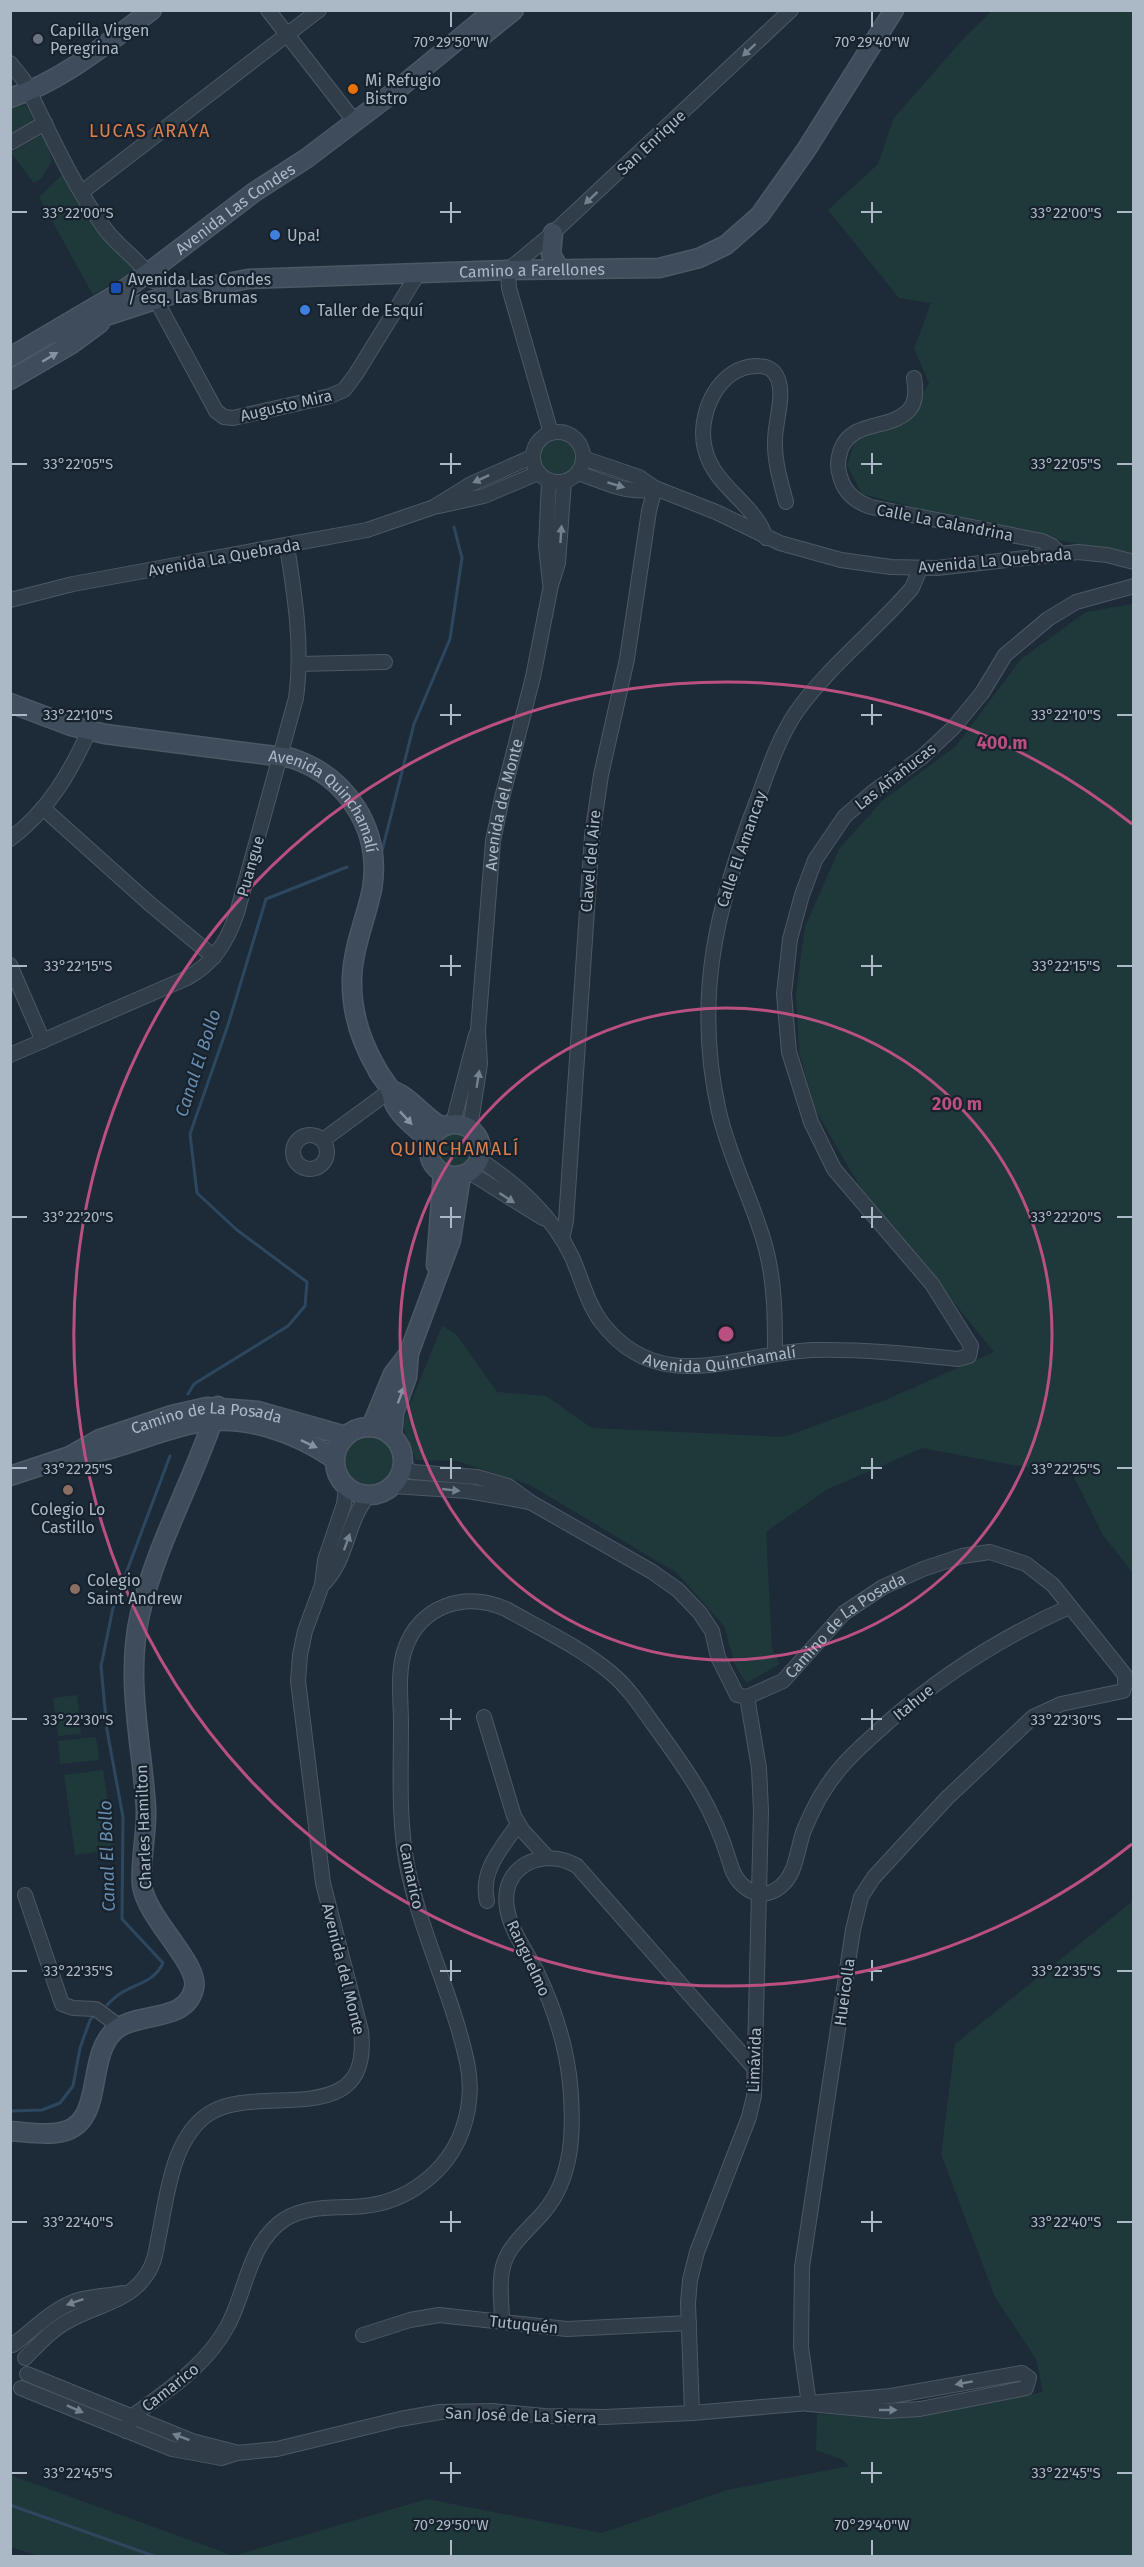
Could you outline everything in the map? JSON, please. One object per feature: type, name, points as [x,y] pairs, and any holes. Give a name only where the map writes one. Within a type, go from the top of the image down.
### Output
[{"type":"street","points":[[10,98],[29,91],[73,68],[152,10]]},
{"type":"street","points":[[268,10],[355,122]]},
{"type":"street","points":[[82,192],[319,10]]},
{"type":"street","name":"Avenida Las Condes","points":[[10,357],[150,277],[262,201],[307,158],[398,89],[494,10]]},
{"type":"street","name":"Avenida Las Condes","points":[[398,89],[411,87],[427,79],[514,10]]},
{"type":"street","name":"San Enrique","points":[[508,270],[552,233],[791,10]]},
{"type":"street","name":"Camino a Farellones","points":[[51,334],[206,286],[248,279],[672,266],[706,255],[738,236],[760,215],[806,150],[894,10]]},
{"type":"street","points":[[10,63],[18,69],[82,192],[110,236],[150,277]]},
{"type":"street","points":[[10,143],[45,123]]},
{"type":"street","points":[[552,233],[550,254],[559,269]]},
{"type":"street","points":[[508,270],[508,288],[551,433]]},
{"type":"street","name":"Augusto Mira","points":[[156,300],[216,411],[224,417],[233,418],[330,396],[344,390],[419,272]]},
{"type":"street","name":"Avenida Las Condes","points":[[10,380],[70,345],[111,315],[150,277]]},
{"type":"street","points":[[766,538],[757,519],[716,474],[707,459],[703,440],[706,411],[716,391],[726,379],[749,366],[766,366],[776,374],[782,390],[776,418],[775,444],[777,470],[786,502]]},
{"type":"street","name":"Calle La Calandrina","points":[[914,378],[914,400],[907,413],[891,421],[859,430],[843,445],[839,458],[839,472],[847,492],[858,501],[871,507],[1042,541],[1060,553]]},
{"type":"street","points":[[562,432],[573,437],[581,447],[583,458],[578,473],[564,482],[543,477],[532,457],[539,440],[551,433],[562,432]]},
{"type":"street","name":"Avenida La Quebrada","points":[[434,507],[476,481],[532,457]]},
{"type":"street","name":"Avenida La Quebrada","points":[[583,458],[639,477],[655,488],[716,512],[766,538],[800,550],[841,560],[920,569],[969,566],[1060,553],[1093,553],[1134,562]]},
{"type":"street","name":"Avenida La Quebrada","points":[[578,473],[634,490],[644,491],[655,488]]},
{"type":"street","name":"Avenida La Quebrada","points":[[11,601],[73,584],[367,530],[434,507],[474,499],[543,477]]},
{"type":"street","name":"Avenida del Monte","points":[[543,477],[550,585]]},
{"type":"street","name":"Avenida del Monte","points":[[449,1129],[480,1064],[478,1030],[493,841],[533,677],[550,585],[558,563],[564,482]]},
{"type":"street","name":"Clavel del Aire","points":[[562,1239],[566,1221],[591,836],[601,775],[622,682],[649,511],[655,488]]},
{"type":"street","name":"Puangue","points":[[10,1055],[187,978],[214,957],[226,940],[237,914],[293,711],[299,664],[297,619],[287,546]]},
{"type":"street","name":"Calle El Amancay","points":[[775,1353],[774,1295],[769,1261],[729,1148],[712,1074],[708,1013],[715,935],[733,864],[789,723],[814,690],[912,588],[920,569]]},
{"type":"street","name":"Las Añañucas","points":[[969,1356],[970,1346],[932,1284],[834,1169],[811,1122],[789,1052],[784,994],[790,939],[802,895],[815,860],[845,816],[873,792],[922,757],[953,728],[982,693],[1005,655],[1041,624],[1076,602],[1134,586]]},
{"type":"street","points":[[299,664],[385,662]]},
{"type":"street","name":"Avenida Quinchamalí","points":[[10,695],[18,705],[89,731],[281,756],[310,766],[337,784],[357,808],[367,829],[373,856],[373,879],[354,955],[352,991],[356,1017],[364,1043],[376,1068],[391,1090],[403,1095],[422,1114],[449,1129]]},
{"type":"street","points":[[10,839],[44,809],[66,778],[89,731]]},
{"type":"street","points":[[44,809],[150,904],[214,957]]},
{"type":"street","points":[[10,965],[43,1041]]},
{"type":"street","points":[[323,1140],[391,1090]]},
{"type":"street","points":[[392,1436],[394,1413],[407,1377],[409,1353],[437,1275],[463,1170],[481,1145],[479,1138],[449,1129],[430,1159],[463,1170]]},
{"type":"street","name":"Avenida Quinchamalí","points":[[463,1170],[547,1221],[562,1239],[596,1314],[616,1338],[641,1356],[675,1366],[698,1368],[775,1353],[836,1350],[958,1359],[969,1356]]},
{"type":"street","points":[[371,1427],[393,1374],[409,1353]]},
{"type":"street","name":"Camino de La Posada","points":[[10,1476],[70,1456],[100,1439],[191,1409],[277,1431],[313,1446],[334,1459]]},
{"type":"street","name":"Camino de La Posada","points":[[215,1414],[258,1411],[346,1436]]},
{"type":"street","name":"Charles Hamilton","points":[[120,2027],[178,2009],[189,2001],[195,1984],[190,1967],[156,1921],[142,1886],[146,1808],[135,1716],[134,1673],[137,1632],[149,1584],[215,1414]]},
{"type":"street","points":[[371,1427],[392,1436],[401,1450],[403,1467],[393,1486],[379,1494],[368,1496],[346,1488],[336,1472],[334,1459],[338,1446],[346,1436],[355,1430],[371,1427]]},
{"type":"street","points":[[403,1467],[413,1472],[489,1480],[508,1486],[530,1502],[678,1590],[700,1613],[712,1631],[718,1657],[737,1695],[747,1697]]},
{"type":"street","points":[[393,1486],[458,1490],[530,1502]]},
{"type":"street","name":"Avenida del Monte","points":[[25,2358],[62,2324],[115,2302],[144,2279],[151,2267],[178,2153],[187,2135],[201,2119],[218,2108],[239,2102],[304,2100],[327,2096],[346,2084],[360,2063],[361,2031],[333,1930],[320,1867],[299,1694],[302,1643],[322,1585],[325,1560],[344,1504],[346,1488]]},
{"type":"street","name":"Avenida del Monte","points":[[322,1585],[337,1567],[359,1509],[368,1496]]},
{"type":"street","name":"Camino de La Posada","points":[[747,1697],[783,1681],[844,1613],[883,1587],[923,1569],[962,1556],[990,1552],[1026,1564],[1053,1585],[1125,1675],[1123,1691],[1100,1696]]},
{"type":"street","name":"Camarico","points":[[126,2431],[132,2418],[190,2373],[213,2349],[235,2311],[259,2246],[278,2225],[293,2215],[313,2208],[365,2206],[402,2196],[422,2184],[441,2167],[461,2134],[470,2098],[467,2061],[412,1890],[402,1823],[402,1661],[413,1632],[428,1616],[442,1606],[459,1601],[476,1600],[491,1603],[506,1609],[612,1673],[629,1692],[699,1788],[717,1823],[735,1878],[748,1890],[759,1894]]},
{"type":"street","name":"Itahue","points":[[759,1894],[774,1891],[787,1881],[804,1829],[817,1801],[840,1768],[864,1744],[909,1704],[959,1666],[1013,1634],[1070,1607]]},
{"type":"street","name":"Hueicolla","points":[[809,2404],[801,2347],[802,2267],[853,1930],[861,1897],[874,1876],[946,1797],[1033,1717],[1061,1704],[1100,1696]]},
{"type":"street","name":"Limávida","points":[[692,2414],[688,2291],[693,2266],[749,2117],[754,2096],[761,1790],[747,1697]]},
{"type":"street","points":[[484,1717],[510,1808],[518,1824],[547,1857],[570,1862],[582,1871],[755,2069]]},
{"type":"street","points":[[487,1901],[484,1885],[488,1870],[518,1824]]},
{"type":"street","name":"Ranguelmo","points":[[502,2322],[501,2277],[505,2259],[555,2196],[567,2168],[570,2144],[570,2083],[561,2038],[543,1985],[506,1907],[508,1890],[515,1874],[532,1861],[547,1857]]},
{"type":"street","points":[[13,2132],[56,2133],[66,2131],[81,2122],[89,2106],[101,2052],[112,2034],[120,2027],[96,2008],[73,2008],[62,2004],[25,1895]]},
{"type":"street","points":[[16,2392],[27,2374],[25,2358],[12,2345],[48,2316],[65,2306],[82,2299],[132,2290]]},
{"type":"street","name":"Tutuquén","points":[[363,2335],[420,2318],[439,2315],[567,2329],[689,2323]]},
{"type":"street","name":"San José de La Sierra","points":[[16,2392],[55,2400],[172,2449],[220,2458],[237,2453],[277,2449],[400,2419],[449,2412],[492,2411],[573,2417],[692,2414],[891,2396],[1022,2373],[1029,2378],[1026,2388],[920,2409],[886,2411],[809,2404]]},
{"type":"street","name":"San José de La Sierra","points":[[27,2374],[192,2441],[237,2453]]},
{"type":"green space","points":[[992,11],[1133,11],[1133,556],[957,518],[862,494],[847,465],[855,441],[909,419],[929,383],[914,349],[931,303],[899,298],[828,210],[878,164],[894,118],[964,38]]},
{"type":"green space","points":[[26,105],[35,122],[11,137],[11,108]]},
{"type":"green space","points":[[43,134],[52,161],[41,179],[34,183],[11,153]]},
{"type":"green space","points":[[63,174],[90,221],[136,269],[93,295],[39,197]]},
{"type":"green space","points":[[557,439],[570,444],[575,457],[570,470],[557,475],[544,470],[539,457],[544,444]]},
{"type":"green space","points":[[1133,604],[1133,1573],[1103,1535],[1072,1473],[1012,1465],[922,1448],[826,1490],[766,1532],[772,1649],[780,1664],[746,1683],[735,1665],[724,1626],[677,1573],[530,1485],[457,1461],[416,1460],[402,1424],[442,1326],[456,1334],[497,1392],[546,1396],[592,1428],[784,1437],[883,1401],[994,1352],[860,1187],[815,1109],[799,1052],[796,993],[805,927],[839,849],[882,801],[956,746],[1021,659],[1086,612]]},
{"type":"green space","points":[[455,1131],[468,1137],[474,1150],[468,1163],[455,1169],[442,1163],[436,1150],[442,1137]]},
{"type":"green space","points":[[363,1435],[373,1435],[387,1442],[394,1461],[387,1480],[373,1487],[363,1487],[353,1483],[346,1476],[342,1466],[342,1456],[346,1446],[353,1439]]},
{"type":"green space","points":[[77,1695],[81,1734],[58,1736],[53,1698]]},
{"type":"green space","points":[[96,1737],[99,1760],[60,1764],[58,1741]]},
{"type":"green space","points":[[103,1770],[115,1849],[75,1855],[64,1775]]},
{"type":"green space","points":[[1133,1901],[1133,2556],[234,2556],[427,2499],[602,2533],[727,2490],[849,2466],[843,2460],[816,2450],[817,2414],[904,2418],[1043,2392],[1036,2359],[995,2297],[941,2154],[955,2044]]},
{"type":"green space","points":[[10,2475],[234,2556],[39,2556],[11,2547]]},
{"type":"waterway","name":"Canal El Bollo","points":[[382,851],[414,724],[450,639],[462,558],[454,527]]},
{"type":"waterway","name":"Canal El Bollo","points":[[188,1394],[194,1384],[288,1326],[305,1306],[307,1282],[237,1230],[197,1193],[190,1134],[228,1025],[266,899],[347,867]]},
{"type":"waterway","name":"Canal El Bollo","points":[[107,2005],[121,1993],[150,1978],[163,1963],[122,1919],[123,1817],[107,1730],[101,1666],[113,1608],[170,1456]]},
{"type":"waterway","name":"Canal El Bollo","points":[[10,2111],[42,2110],[60,2103],[73,2086],[80,2048],[93,2017]]},
{"type":"waterway","points":[[10,2505],[154,2556]]},
{"type":"place","name":"Capilla Virgen Peregrina","points":[[38,39]]},
{"type":"place","name":"Mi Refugio Bistro","points":[[353,89]]},
{"type":"place","name":"Upa!","points":[[275,235]]},
{"type":"place","name":"Avenida Las Condes / esq. Las Brumas","points":[[116,288]]},
{"type":"place","name":"Taller de Esquí","points":[[305,310]]},
{"type":"place","name":"Colegio Lo Castillo","points":[[68,1490]]},
{"type":"place","name":"Colegio Saint Andrew","points":[[75,1589]]},
{"type":"district","name":"LUCAS ARAYA","points":[[150,131]]},
{"type":"district","name":"QUINCHAMALÍ","points":[[455,1149]]}]
